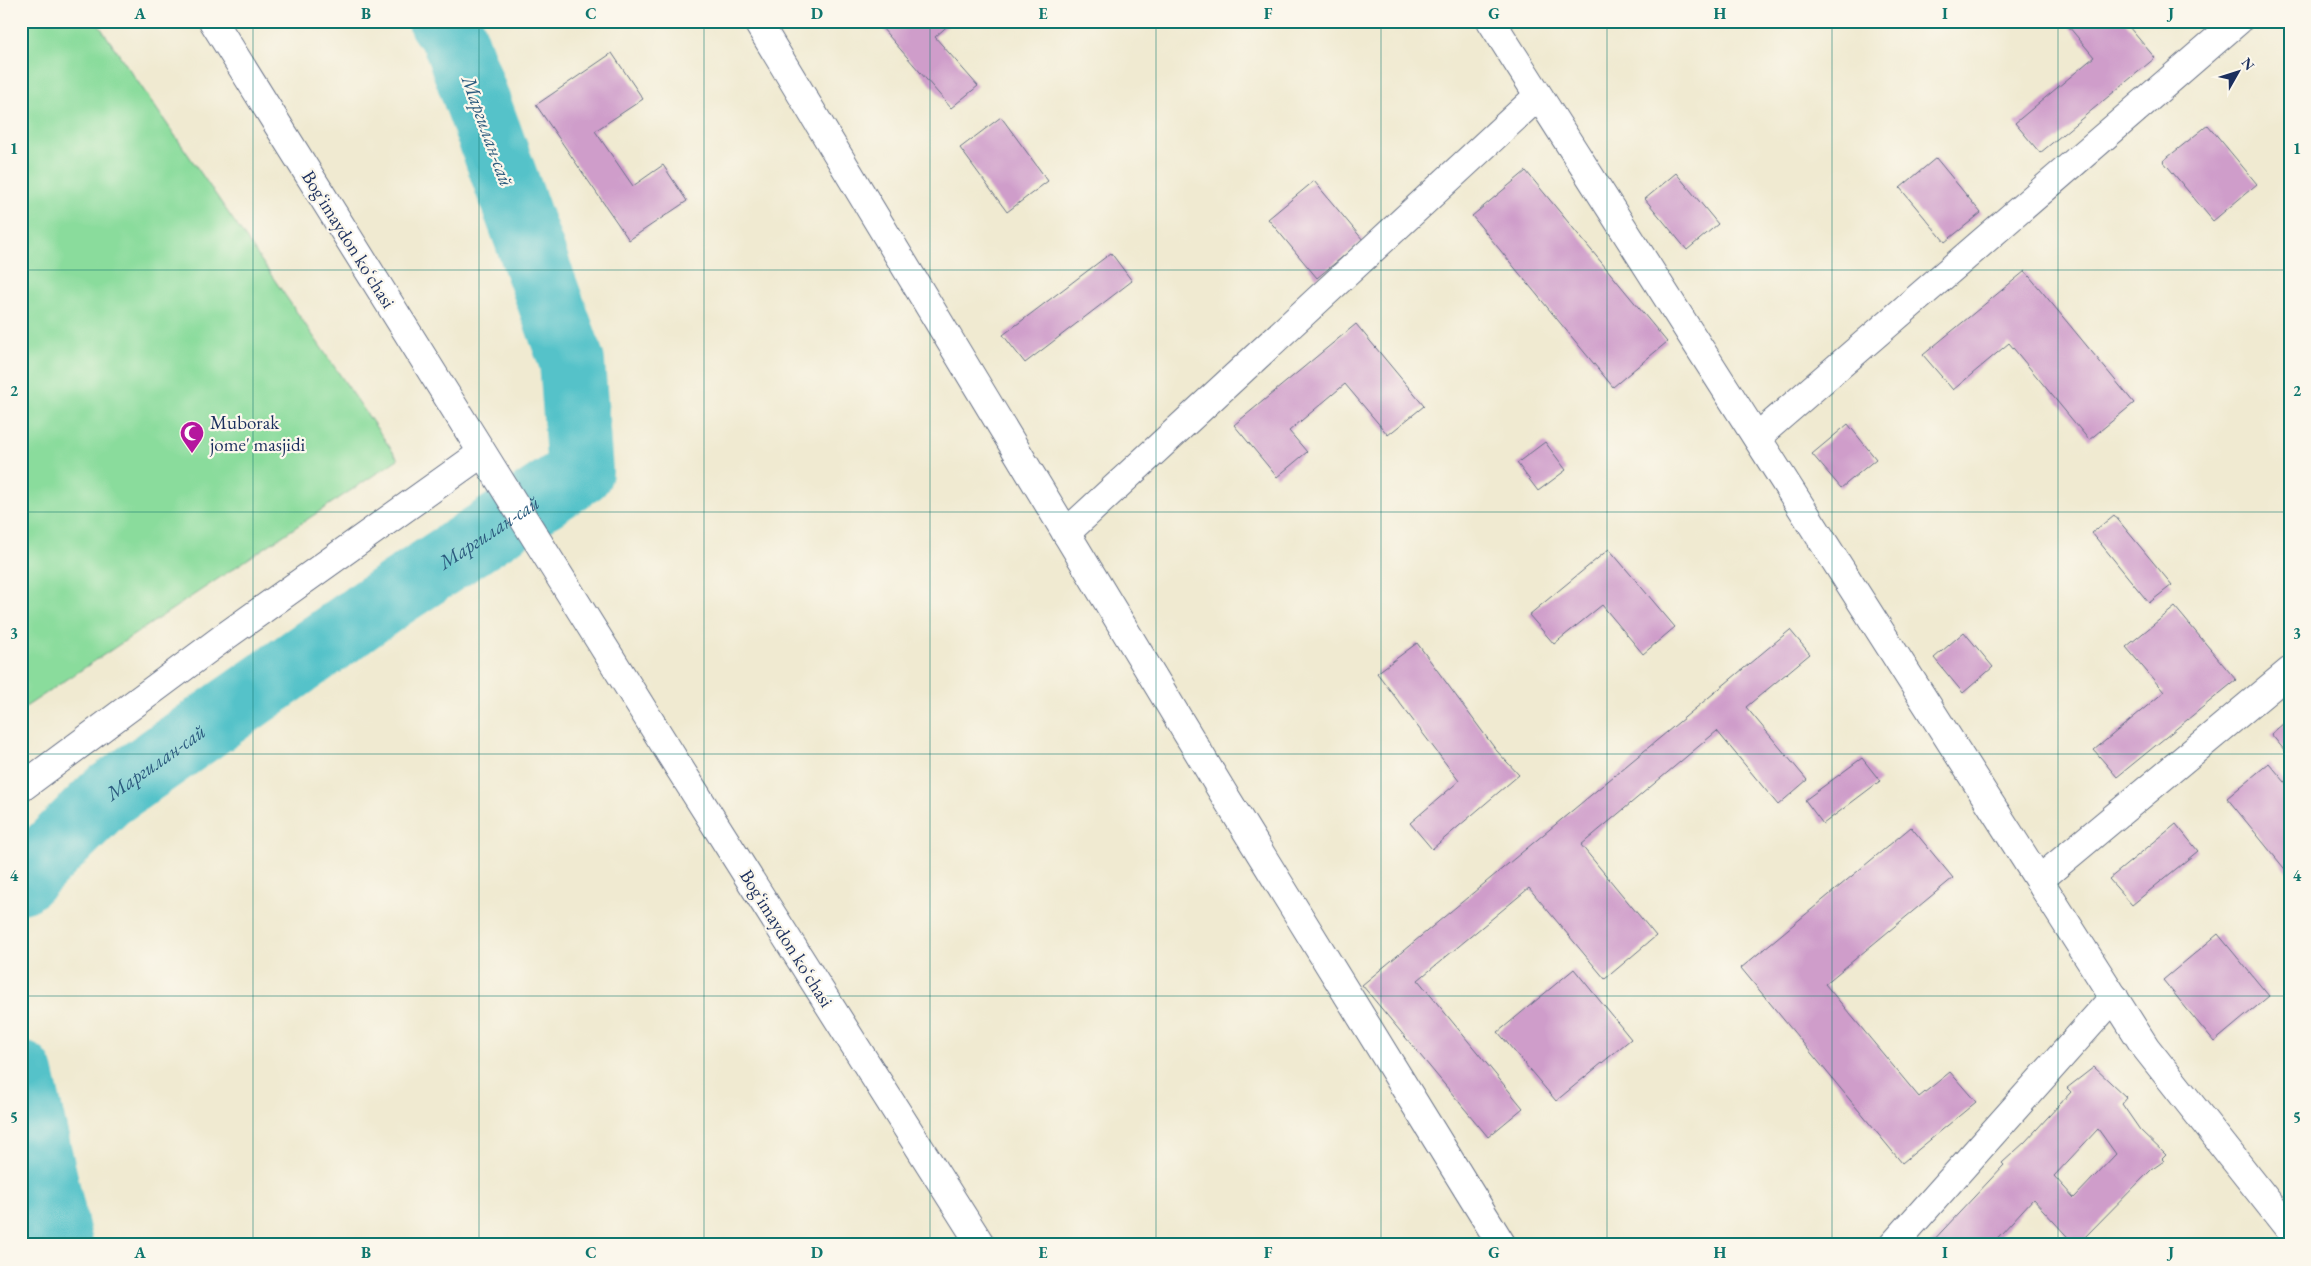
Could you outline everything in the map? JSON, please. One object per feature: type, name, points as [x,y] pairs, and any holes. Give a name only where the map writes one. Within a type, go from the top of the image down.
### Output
[{"type":"street","name":"Bogʻimaydon koʻchasi","points":[[213,21],[593,630],[981,1245]]},
{"type":"street","points":[[756,21],[1225,796],[1502,1245]]},
{"type":"street","points":[[1491,21],[2146,1048],[2290,1230]]},
{"type":"street","points":[[1756,437],[2238,21]]},
{"type":"street","points":[[1066,533],[1538,96]]},
{"type":"street","points":[[21,788],[235,629],[483,454]]},
{"type":"street","points":[[2039,880],[2290,671]]},
{"type":"street","points":[[1893,1245],[2114,998]]},
{"type":"green space","points":[[21,21],[96,21],[398,459],[21,710]]},
{"type":"building","points":[[876,21],[953,21],[935,37],[978,86],[951,108]]},
{"type":"building","points":[[2064,21],[2124,21],[2155,58],[2040,153],[2015,123],[2094,57]]},
{"type":"building","points":[[612,53],[643,99],[595,131],[633,186],[663,165],[687,201],[629,240],[536,105]]},
{"type":"building","points":[[1001,117],[1048,181],[1007,212],[960,148]]},
{"type":"building","points":[[2208,125],[2257,184],[2213,221],[2163,161]]},
{"type":"building","points":[[1936,158],[1981,213],[1945,242],[1900,188]]},
{"type":"building","points":[[1526,171],[1667,342],[1613,387],[1472,216]]},
{"type":"building","points":[[1676,173],[1718,224],[1687,250],[1645,199]]},
{"type":"building","points":[[1314,181],[1363,240],[1317,278],[1268,219]]},
{"type":"building","points":[[1111,253],[1132,281],[1025,363],[1003,335]]},
{"type":"building","points":[[2025,271],[2134,403],[2089,440],[2009,343],[1953,390],[1923,355]]},
{"type":"building","points":[[1356,324],[1424,406],[1388,435],[1345,384],[1289,431],[1307,452],[1277,477],[1234,425]]},
{"type":"building","points":[[1848,424],[1876,459],[1841,488],[1812,454]]},
{"type":"building","points":[[1545,442],[1566,470],[1538,491],[1517,463]]},
{"type":"building","points":[[2114,515],[2172,585],[2149,603],[2092,533]]},
{"type":"building","points":[[1609,549],[1675,627],[1643,654],[1602,605],[1554,644],[1529,615]]},
{"type":"building","points":[[2175,607],[2236,680],[2117,777],[2094,750],[2164,692],[2126,647]]},
{"type":"building","points":[[1790,630],[1810,654],[1746,707],[1807,780],[1778,805],[1717,731],[1581,845],[1656,936],[1605,979],[1529,888],[1418,980],[1523,1108],[1488,1137],[1362,985]]},
{"type":"building","points":[[1964,632],[1993,667],[1963,693],[1934,658]]},
{"type":"building","points":[[1417,643],[1496,750],[1519,775],[1432,849],[1410,823],[1459,781],[1377,673]]},
{"type":"building","points":[[2290,718],[2290,757],[2271,734]]},
{"type":"building","points":[[1862,758],[1880,781],[1823,824],[1805,800]]},
{"type":"building","points":[[2269,763],[2290,788],[2288,873],[2227,798]]},
{"type":"building","points":[[2176,824],[2198,851],[2132,905],[2109,879]]},
{"type":"building","points":[[1911,827],[1953,878],[1825,984],[1919,1097],[1950,1072],[1976,1102],[1902,1163],[1741,968]]},
{"type":"building","points":[[2218,934],[2269,996],[2214,1042],[2163,980]]},
{"type":"building","points":[[1574,969],[1631,1039],[1556,1101],[1498,1032]]},
{"type":"building","points":[[2094,1067],[2127,1098],[2122,1104],[2140,1130],[2166,1155],[2162,1159],[2164,1161],[2151,1170],[2075,1245],[2033,1199],[1991,1245],[1929,1245],[2004,1165],[2002,1163],[2025,1142],[2071,1092],[2067,1088]],"holes":[[[2098,1129],[2116,1154],[2074,1198],[2054,1176]]]},
{"type":"waterway","name":"Маргилан-сай","points":[[21,881],[106,797],[392,596],[580,472],[572,362],[453,35],[441,21]]},
{"type":"waterway","name":"Маргилан-сай","points":[[21,1074],[60,1245]]},
{"type":"place","name":"Muborak jome' masjidi","points":[[192,454]]}]
